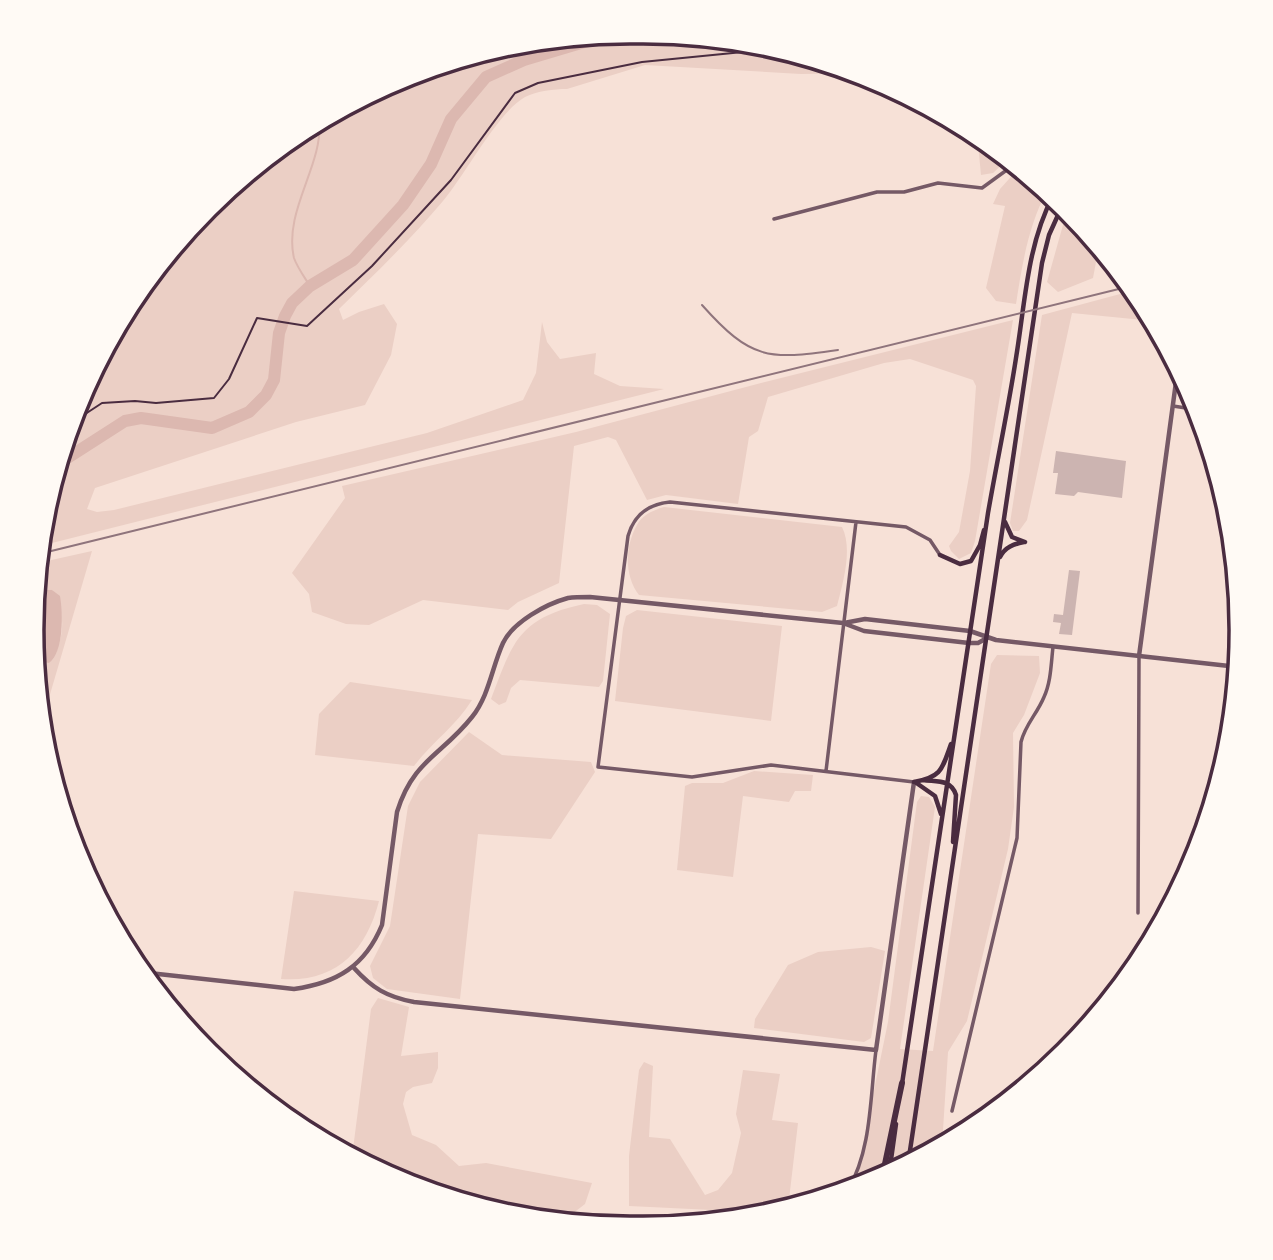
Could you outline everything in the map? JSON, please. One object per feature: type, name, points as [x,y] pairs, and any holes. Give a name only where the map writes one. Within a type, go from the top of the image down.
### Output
[{"type":"highway","points":[[885,1164],[902,1083]]},
{"type":"main road","points":[[891,1161],[988,513],[1028,282],[1039,228],[1049,206]]},
{"type":"main road","points":[[910,1152],[1040,279],[1049,235],[1058,215]]},
{"type":"main road","points":[[940,555],[960,564],[971,561],[980,545],[988,513]]},
{"type":"main road","points":[[998,563],[1007,548],[1025,542],[1008,533],[1004,516]]},
{"type":"main road","points":[[914,782],[936,776],[942,769],[955,733]]},
{"type":"main road","points":[[923,780],[951,784],[956,795],[948,891]]},
{"type":"main road","points":[[914,782],[935,796],[940,808],[941,822]]},
{"type":"street","points":[[774,219],[877,192],[898,193],[938,183],[982,188],[1006,170]]},
{"type":"street","points":[[1138,913],[1139,656],[1176,386]]},
{"type":"street","points":[[1173,406],[1186,408]]},
{"type":"street","points":[[855,1176],[865,1144],[914,782],[756,766],[692,777],[598,767],[628,536],[634,521],[641,513],[653,506],[670,502],[913,530],[930,540],[940,555]]},
{"type":"street","points":[[826,771],[856,522]]},
{"type":"street","points":[[156,974],[294,989],[322,983],[354,968],[375,940],[382,925],[397,812],[411,779],[427,759],[460,731],[474,714],[483,699],[505,640],[537,612],[569,598],[620,600],[843,623],[864,631],[968,643],[978,643],[986,638]]},
{"type":"street","points":[[843,623],[865,619],[970,631],[986,638],[1053,647],[1228,666]]},
{"type":"street","points":[[952,1111],[1017,838],[1021,743],[1027,724],[1044,700],[1053,647]]},
{"type":"street","points":[[354,968],[380,992],[396,999],[414,1002],[876,1050]]},
{"type":"path","points":[[85,414],[102,403],[156,403],[215,398],[229,379],[257,318],[307,326],[372,265],[451,180],[515,93],[538,83],[642,62],[740,52]]},
{"type":"shaded area","points":[[592,45],[681,45],[757,55],[826,74],[645,65],[567,89],[525,97],[504,116],[431,215],[339,309],[343,320],[384,304],[397,324],[391,355],[365,405],[296,422],[95,488],[87,509],[97,512],[114,510],[427,433],[523,400],[536,373],[542,322],[547,342],[560,359],[596,353],[594,374],[620,386],[664,389],[51,543],[64,478],[75,442],[104,371],[143,304],[189,243],[243,189],[273,165],[337,122],[406,88],[478,64],[516,55]]},
{"type":"shaded area","points":[[979,150],[1001,166],[993,173],[981,175]]},
{"type":"shaded area","points":[[1013,175],[1042,200],[1030,232],[1016,304],[996,301],[986,288],[1005,206],[993,204],[1000,189]]},
{"type":"shaded area","points":[[1065,222],[1097,259],[1093,278],[1058,292],[1047,282]]},
{"type":"shaded area","points":[[1122,293],[1140,320],[1072,313],[1027,520],[1019,531],[1013,531],[1010,523],[1042,315]]},
{"type":"shaded area","points":[[1013,320],[975,541],[971,553],[959,559],[949,546],[959,532],[970,471],[976,386],[973,380],[910,359],[884,363],[768,397],[758,431],[749,437],[738,504],[666,495],[647,500],[616,440],[608,437],[574,446],[559,583],[518,602],[508,610],[423,600],[369,625],[346,624],[312,612],[309,594],[292,573],[345,498],[342,486],[576,432]]},
{"type":"shaded area","points":[[664,507],[842,527],[847,555],[837,606],[822,612],[639,595],[629,570],[630,542],[642,518]]},
{"type":"shaded area","points":[[92,551],[48,700],[45,662],[49,663],[58,646],[62,617],[52,590],[45,590],[48,561]]},
{"type":"shaded area","points":[[45,590],[52,590],[60,596],[62,622],[60,641],[49,663],[45,662]]},
{"type":"shaded area","points":[[584,604],[597,605],[610,614],[603,681],[599,687],[520,680],[511,688],[506,702],[499,705],[491,699],[513,647],[521,635],[545,617]]},
{"type":"shaded area","points":[[637,610],[782,626],[771,721],[615,701],[623,628],[626,616]]},
{"type":"shaded area","points":[[997,655],[1039,656],[1040,673],[1024,715],[1013,733],[1014,807],[1008,849],[967,1021],[948,1052],[943,1134],[902,1156],[857,1176],[888,1022],[917,802],[921,796],[929,797],[935,807],[900,1049],[933,1051],[991,664]]},
{"type":"shaded area","points":[[350,682],[472,700],[459,718],[414,766],[315,755],[319,714]]},
{"type":"shaded area","points":[[469,732],[502,755],[591,762],[595,772],[551,839],[478,834],[460,999],[387,989],[373,978],[370,966],[390,926],[408,806],[420,782]]},
{"type":"shaded area","points":[[754,771],[813,775],[811,791],[795,791],[789,802],[743,796],[733,877],[677,870],[685,786],[692,783],[723,783]]},
{"type":"shaded area","points":[[294,891],[379,901],[366,935],[345,961],[317,976],[281,979]]},
{"type":"shaded area","points":[[871,947],[885,951],[871,1038],[864,1042],[754,1028],[755,1019],[788,965],[818,952]]},
{"type":"shaded area","points":[[378,998],[409,1007],[401,1056],[438,1052],[438,1068],[432,1083],[413,1087],[406,1092],[403,1104],[412,1135],[436,1145],[459,1166],[486,1163],[592,1183],[585,1204],[573,1213],[516,1205],[478,1196],[406,1172],[353,1147],[371,1009]]},
{"type":"shaded area","points":[[644,1062],[653,1066],[649,1137],[670,1139],[705,1195],[718,1190],[732,1173],[741,1133],[736,1114],[743,1070],[780,1074],[772,1120],[798,1123],[789,1197],[723,1211],[629,1206],[629,1156],[639,1070]]},
{"type":"building","points":[[1056,451],[1126,461],[1122,498],[1078,492],[1074,496],[1055,494],[1058,473],[1053,473]]},
{"type":"building","points":[[1069,570],[1080,571],[1072,635],[1059,634],[1061,623],[1053,622],[1054,614],[1063,615]]},
{"type":"waterway","points":[[71,456],[125,421],[141,418],[212,428],[249,412],[266,395],[274,380],[279,333],[292,303],[310,286],[353,260],[403,205],[431,164],[451,119],[486,77],[524,60],[565,48]]},
{"type":"waterway","points":[[310,286],[295,261],[292,240],[298,205],[316,154],[319,133]]},
{"type":"railway","points":[[49,551],[1119,289]]},
{"type":"railway","points":[[702,305],[734,337],[762,352],[794,355],[838,350]]}]
